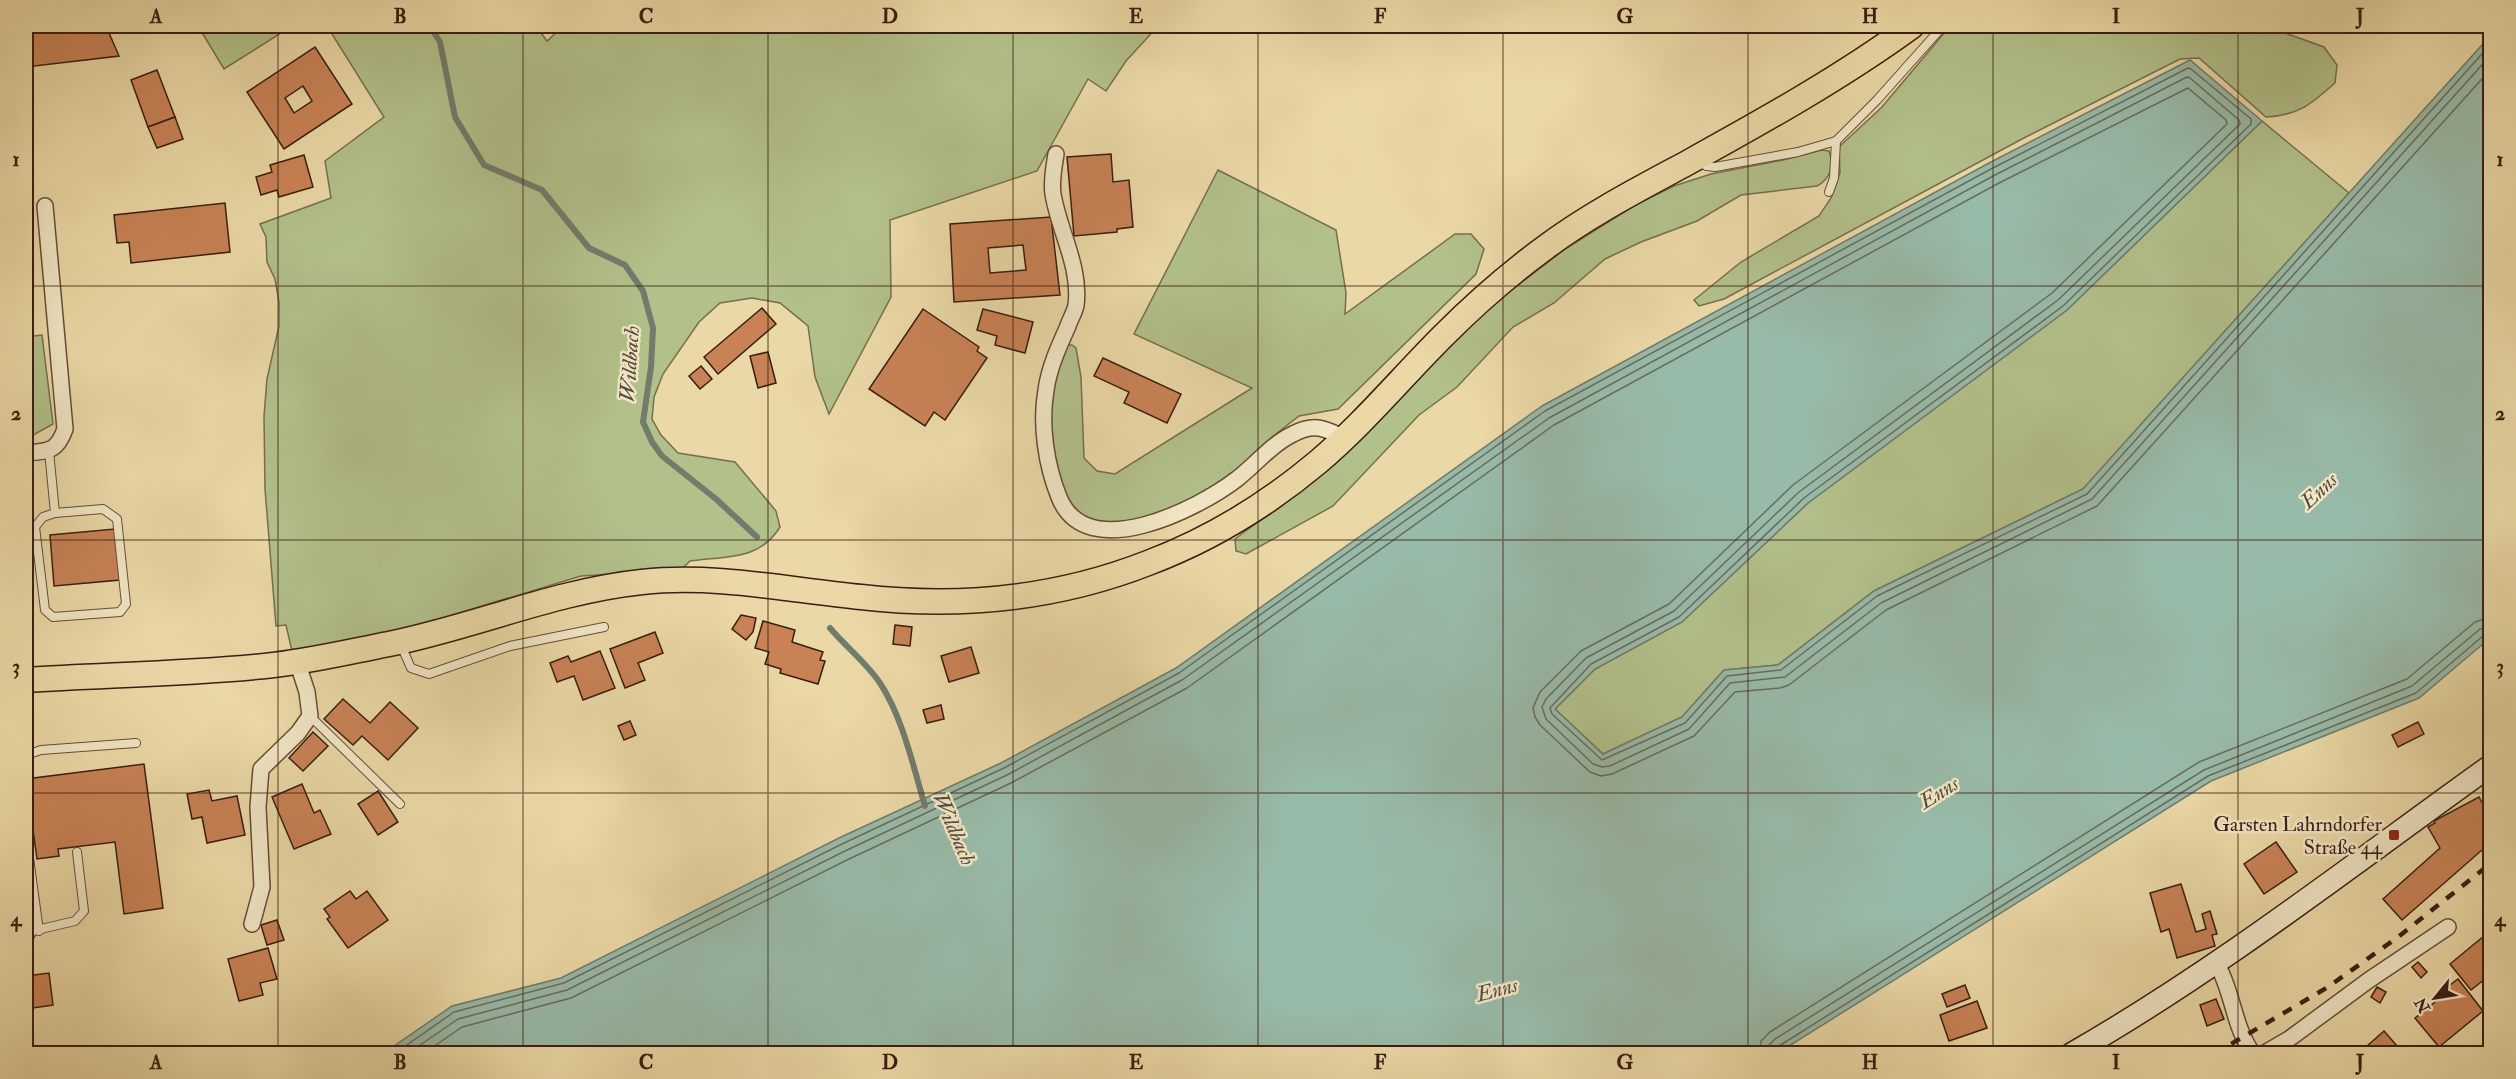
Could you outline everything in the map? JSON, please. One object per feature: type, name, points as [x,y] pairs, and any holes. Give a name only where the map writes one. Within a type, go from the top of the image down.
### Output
[{"type":"main road","points":[[26,680],[179,673],[297,661],[399,642],[585,591],[647,581],[699,580],[920,602],[968,602],[1056,590],[1106,579],[1194,543],[1236,520],[1281,491],[1344,438],[1443,335],[1500,282],[1552,242],[1619,201],[1819,87],[1912,26]]},
{"type":"street","points":[[1056,154],[1053,194],[1077,284],[1076,306],[1054,359],[1046,390],[1045,424],[1052,479],[1062,504],[1076,519],[1090,527],[1107,531],[1137,528],[1182,511],[1236,480],[1292,434],[1308,428],[1323,428],[1344,438]]},
{"type":"street","points":[[26,453],[49,451],[60,443],[65,429],[45,206]]},
{"type":"street","points":[[252,924],[262,888],[258,807],[261,769],[298,733],[310,716],[307,692],[297,661]]},
{"type":"street","points":[[2071,1053],[2155,1003],[2216,962],[2490,766]]},
{"type":"street","points":[[2263,1053],[2289,1039],[2369,980],[2448,927]]},
{"type":"street","points":[[2216,962],[2226,981],[2238,1026],[2253,1053]]},
{"type":"lane","points":[[1695,158],[1706,166],[1715,167],[1798,152],[1836,141],[1943,26]]},
{"type":"lane","points":[[1829,192],[1834,178],[1836,141]]},
{"type":"lane","points":[[49,451],[56,513]]},
{"type":"lane","points":[[103,509],[117,519],[126,604],[120,612],[53,617],[45,610],[35,527],[43,517],[56,513],[103,509]]},
{"type":"lane","points":[[399,642],[411,668],[429,674],[510,646],[604,627]]},
{"type":"lane","points":[[310,716],[400,804]]},
{"type":"lane","points":[[26,755],[41,750],[136,743]]},
{"type":"lane","points":[[26,836],[31,932],[75,921],[84,911],[77,852]]},
{"type":"green space","points":[[198,26],[292,26],[224,69]]},
{"type":"green space","points":[[327,26],[536,26],[547,41],[563,26],[1097,26],[1104,28],[1107,26],[1158,26],[1126,61],[1106,91],[1088,79],[1037,171],[890,220],[891,297],[829,414],[815,377],[808,326],[780,303],[752,298],[720,303],[699,322],[663,374],[654,397],[652,419],[661,435],[678,453],[735,462],[776,511],[780,527],[762,546],[741,555],[690,561],[681,570],[581,576],[413,627],[292,651],[286,625],[276,626],[265,489],[264,416],[267,379],[279,326],[279,302],[275,279],[267,262],[266,237],[260,224],[331,198],[325,161],[384,117]]},
{"type":"green space","points":[[1950,26],[2248,26],[2285,33],[2324,47],[2337,65],[2335,83],[2296,111],[2266,117],[2199,58],[2180,59],[2022,139],[1724,299],[1699,306],[1694,300],[1741,262],[1819,216],[1831,198],[1840,173],[1839,147],[1882,107]]},
{"type":"green space","points":[[2262,121],[2349,193],[2083,489],[1874,591],[1778,665],[1724,670],[1682,717],[1603,754],[1555,709],[1595,669],[1682,622],[1808,503],[2067,310]]},
{"type":"green space","points":[[1822,150],[1829,151],[1831,167],[1828,176],[1817,186],[1741,195],[1697,221],[1641,242],[1605,259],[1554,303],[1513,327],[1457,387],[1419,415],[1333,506],[1246,554],[1236,551],[1235,539],[1290,498],[1491,306],[1565,249],[1637,204],[1674,186],[1711,174]]},
{"type":"green space","points":[[1218,170],[1336,230],[1346,293],[1345,314],[1455,234],[1471,234],[1484,249],[1476,274],[1338,409],[1299,416],[1272,437],[1248,461],[1206,491],[1156,515],[1124,523],[1095,524],[1069,506],[1051,453],[1049,389],[1065,345],[1072,345],[1076,348],[1081,377],[1084,458],[1097,471],[1115,474],[1252,388],[1134,334]]},
{"type":"green space","points":[[42,335],[53,424],[26,439],[26,337]]},
{"type":"water","name":"Enns","points":[[2490,36],[2490,638],[2419,698],[2211,781],[1778,1053],[384,1053],[452,1006],[561,978],[839,838],[1001,763],[1176,668],[1542,406],[1989,163],[2190,60],[2262,121],[2067,310],[1808,503],[1682,622],[1595,669],[1555,709],[1603,754],[1682,717],[1724,670],[1778,665],[1874,591],[2083,489]]},
{"type":"building","points":[[55,26],[106,26],[119,56],[26,67],[26,29]]},
{"type":"building","points":[[315,47],[352,104],[284,149],[247,92]],"holes":[[[303,86],[312,101],[294,113],[285,98]]]},
{"type":"building","points":[[157,70],[175,117],[148,127],[131,80]]},
{"type":"building","points":[[175,117],[183,139],[157,148],[148,127]]},
{"type":"building","points":[[1111,154],[1113,182],[1129,180],[1133,227],[1117,229],[1117,232],[1074,236],[1067,157]]},
{"type":"building","points":[[304,155],[313,187],[279,197],[277,190],[261,195],[256,177],[272,172],[270,165]]},
{"type":"building","points":[[225,203],[230,252],[131,263],[129,242],[117,243],[114,215]]},
{"type":"building","points":[[1051,217],[1060,295],[954,302],[950,224]],"holes":[[[1023,245],[1026,270],[990,273],[988,248]]]},
{"type":"building","points":[[762,308],[776,324],[718,374],[704,357]]},
{"type":"building","points":[[923,309],[979,347],[977,351],[987,358],[945,420],[934,412],[925,426],[869,389]]},
{"type":"building","points":[[983,309],[1033,322],[1025,353],[995,345],[997,336],[977,330]]},
{"type":"building","points":[[768,352],[776,383],[758,388],[750,356]]},
{"type":"building","points":[[1103,358],[1181,394],[1167,423],[1124,403],[1129,392],[1094,376]]},
{"type":"building","points":[[701,366],[712,379],[700,389],[689,376]]},
{"type":"building","points":[[115,529],[120,580],[54,586],[50,535]]},
{"type":"building","points":[[741,615],[756,618],[753,632],[746,640],[732,629]]},
{"type":"building","points":[[763,621],[795,630],[792,642],[823,652],[820,660],[825,661],[818,684],[780,673],[781,669],[765,664],[769,652],[755,648]]},
{"type":"building","points":[[895,625],[912,627],[910,646],[893,644]]},
{"type":"building","points":[[655,632],[663,653],[638,663],[645,680],[625,688],[610,649]]},
{"type":"building","points":[[971,647],[979,673],[949,682],[941,656]]},
{"type":"building","points":[[600,651],[615,688],[583,700],[574,676],[557,682],[550,663],[568,656],[571,662]]},
{"type":"building","points":[[343,699],[370,723],[390,702],[418,728],[388,760],[362,736],[353,745],[324,719]]},
{"type":"building","points":[[941,705],[944,719],[927,723],[923,710]]},
{"type":"building","points":[[630,721],[636,735],[624,740],[618,726]]},
{"type":"building","points":[[2418,722],[2424,734],[2398,747],[2392,735]]},
{"type":"building","points":[[313,732],[328,746],[303,771],[289,758]]},
{"type":"building","points":[[144,764],[163,908],[124,914],[115,842],[58,849],[59,856],[37,859],[26,779]]},
{"type":"building","points":[[302,784],[314,813],[320,810],[331,834],[294,849],[272,797]]},
{"type":"building","points":[[209,790],[212,801],[237,796],[245,835],[207,843],[202,817],[192,819],[187,794]]},
{"type":"building","points":[[378,791],[398,822],[378,835],[358,804]]},
{"type":"building","points":[[2479,797],[2490,817],[2490,843],[2402,920],[2383,899],[2440,848],[2428,827],[2435,823],[2434,821]]},
{"type":"building","points":[[2276,842],[2297,872],[2264,894],[2244,864]]},
{"type":"building","points":[[2181,884],[2196,932],[2206,929],[2202,914],[2210,911],[2217,934],[2212,935],[2215,946],[2177,958],[2169,929],[2161,932],[2150,893]]},
{"type":"building","points":[[350,891],[356,899],[367,891],[388,920],[348,948],[327,919],[330,917],[324,909]]},
{"type":"building","points":[[277,920],[284,940],[267,945],[261,925]]},
{"type":"building","points":[[2490,931],[2490,975],[2471,990],[2450,964]]},
{"type":"building","points":[[268,948],[277,979],[260,983],[263,995],[239,1001],[228,959]]},
{"type":"building","points":[[2418,962],[2427,972],[2421,978],[2412,967]]},
{"type":"building","points":[[49,973],[53,1005],[26,1009],[26,976]]},
{"type":"building","points":[[2458,979],[2483,1011],[2439,1047],[2415,1018],[2445,994],[2442,991]]},
{"type":"building","points":[[1965,985],[1970,998],[1947,1007],[1942,994]]},
{"type":"building","points":[[2377,987],[2386,992],[2380,1003],[2371,997]]},
{"type":"building","points":[[2216,999],[2224,1019],[2207,1026],[2200,1005]]},
{"type":"building","points":[[1977,1001],[1987,1028],[1949,1041],[1940,1015]]},
{"type":"building","points":[[2384,1031],[2404,1054],[2358,1054]]},
{"type":"waterway","name":"Wildbach","points":[[430,26],[440,42],[455,117],[484,165],[542,190],[589,248],[625,265],[643,291],[653,328],[651,367],[643,422],[652,442],[662,456],[716,499],[757,537]]},
{"type":"waterway","name":"Wildbach","points":[[830,628],[869,668],[888,697],[907,743],[925,806]]},
{"type":"railway","points":[[2214,1054],[2328,987],[2398,937],[2490,864]]},
{"type":"place","name":"Garsten Lahrndorfer Straße 44","points":[[2394,835]]}]
